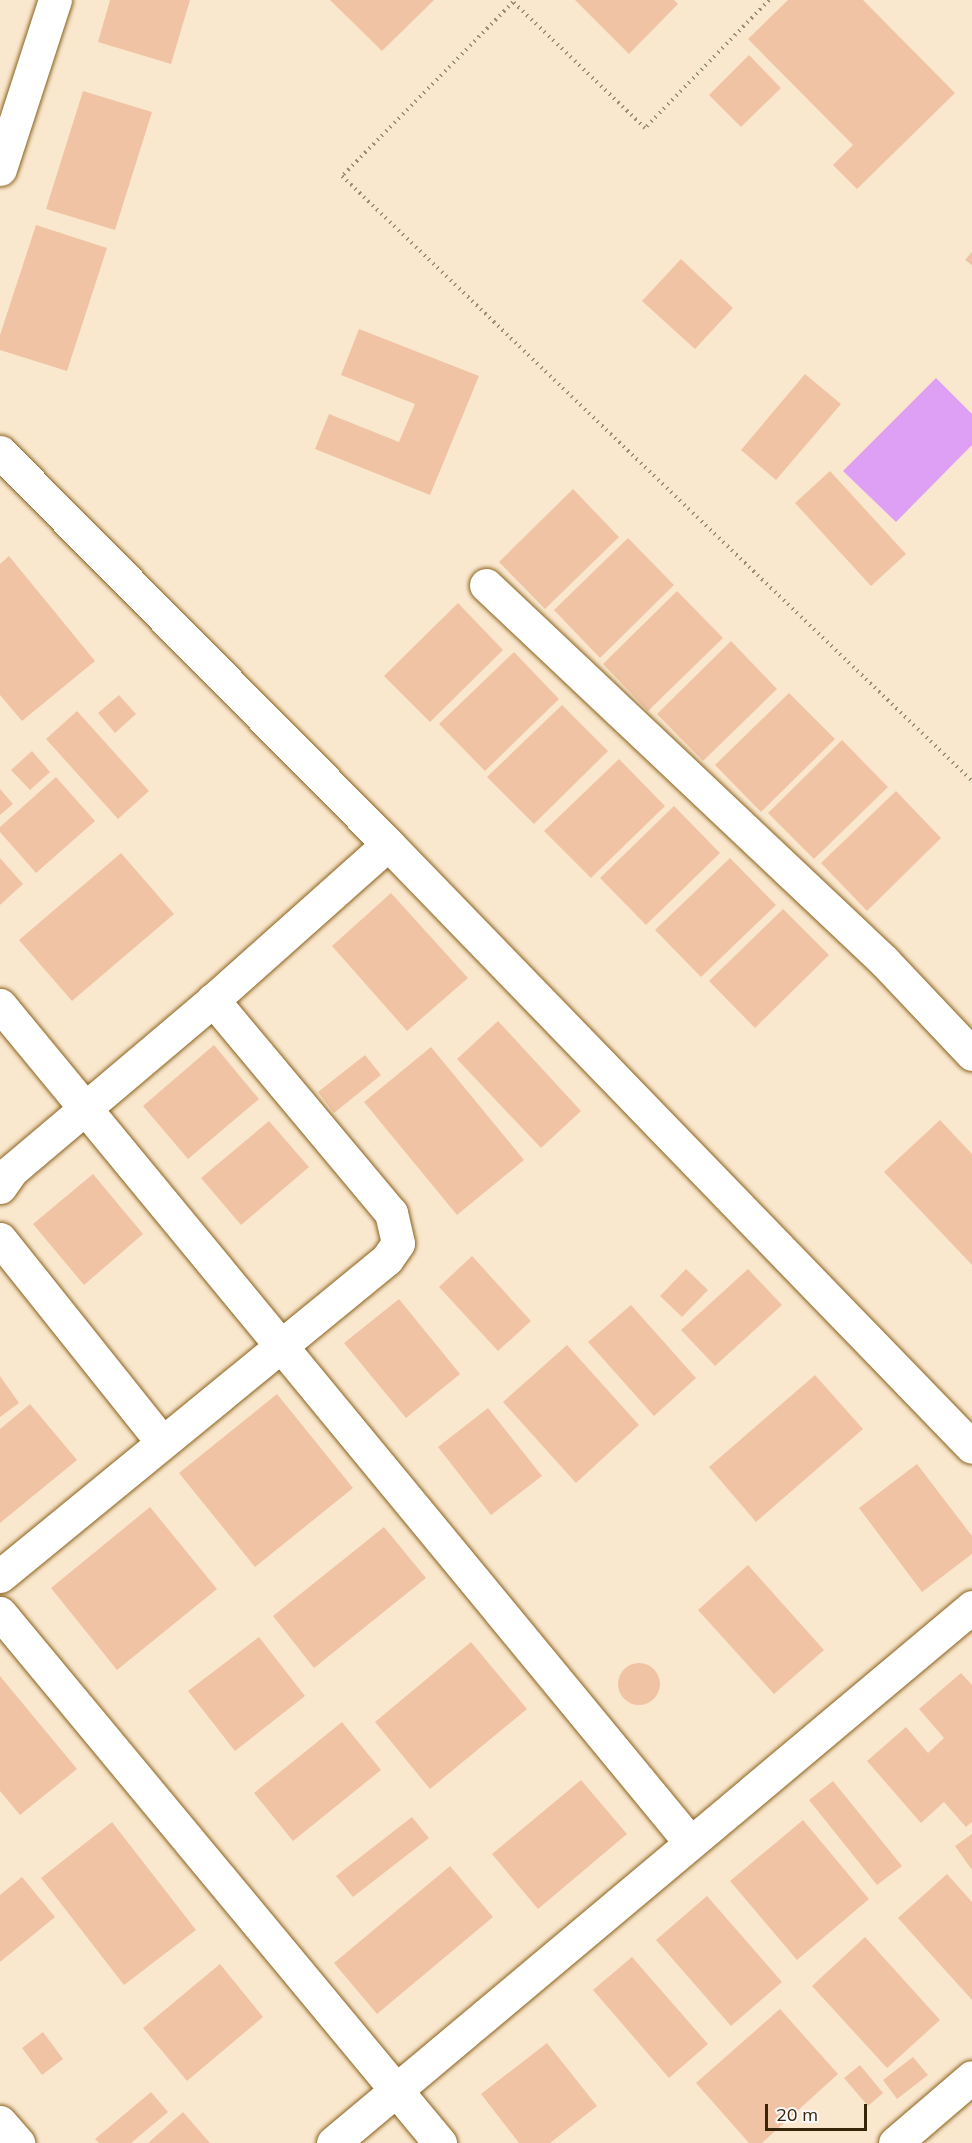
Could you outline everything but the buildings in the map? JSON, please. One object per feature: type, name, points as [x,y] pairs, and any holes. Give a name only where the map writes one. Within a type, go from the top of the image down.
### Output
[{"type":"street","points":[[0,169],[56,0]]},
{"type":"street","points":[[0,452],[388,844],[972,1447]]},
{"type":"street","points":[[486,585],[884,961],[972,1054]]},
{"type":"street","points":[[0,1187],[11,1170],[213,1000],[388,844]]},
{"type":"street","points":[[0,1576],[387,1259],[398,1244],[398,1228],[392,1213],[213,1000]]},
{"type":"street","points":[[0,1005],[86,1106],[690,1842]]},
{"type":"street","points":[[0,1239],[162,1442]]},
{"type":"street","points":[[333,2143],[972,1607]]},
{"type":"street","points":[[0,1613],[440,2143]]},
{"type":"street","points":[[895,2143],[972,2077]]},
{"type":"street","points":[[0,2122],[18,2143]]},
{"type":"path","points":[[769,0],[645,128],[513,2],[342,176],[972,781]]},
{"type":"shaded area","points":[[936,378],[972,414],[972,445],[896,522],[843,471]]}]
